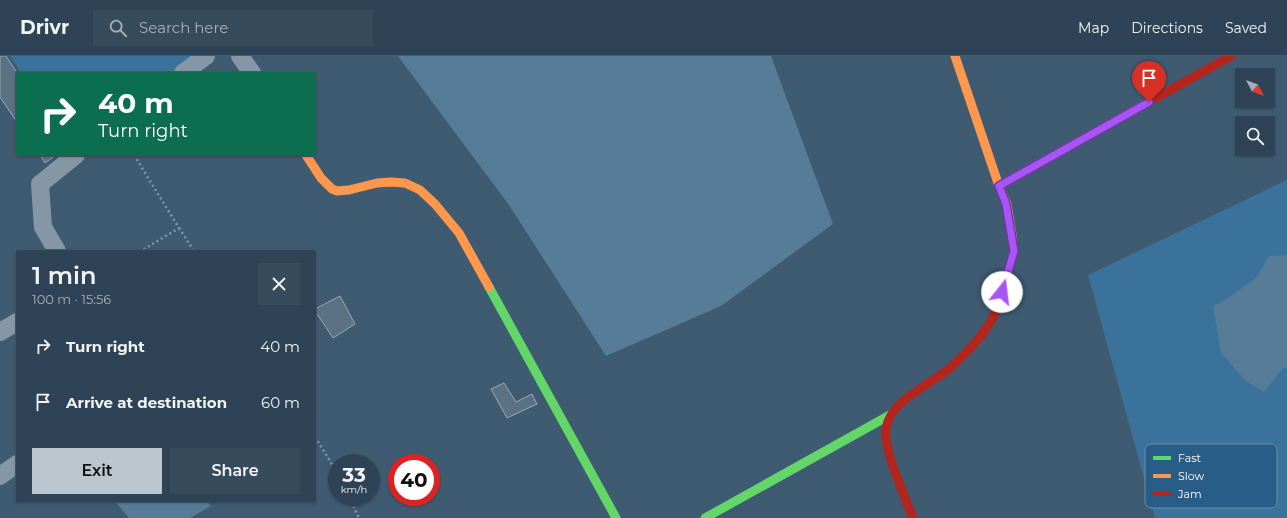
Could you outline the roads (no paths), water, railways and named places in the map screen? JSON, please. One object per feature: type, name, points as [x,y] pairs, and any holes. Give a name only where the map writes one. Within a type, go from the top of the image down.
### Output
[{"type":"street","points":[[184,72],[206,56]]},
{"type":"street","points":[[240,56],[251,72]]},
{"type":"street","points":[[705,518],[793,468],[890,416],[901,403],[950,368],[985,331],[996,313],[1014,251],[1006,204],[955,56]]},
{"type":"street","points":[[999,186],[1231,56]]},
{"type":"street","points":[[56,250],[43,227],[40,184],[75,156]]},
{"type":"street","points":[[307,156],[323,182],[332,189],[346,191],[378,182],[405,183],[417,188],[459,233],[616,518]]},
{"type":"street","points":[[0,332],[16,323]]},
{"type":"street","points":[[890,416],[886,430],[887,446],[913,518]]},
{"type":"street","points":[[0,476],[16,465]]}]
